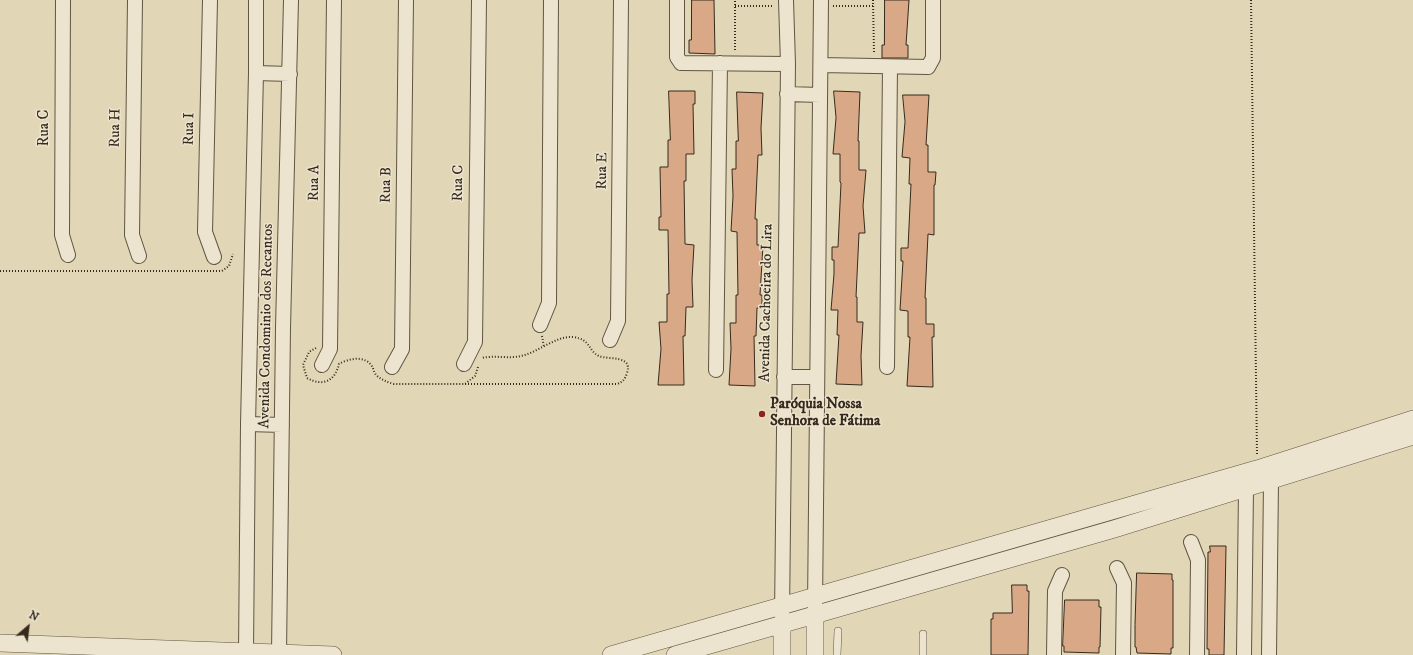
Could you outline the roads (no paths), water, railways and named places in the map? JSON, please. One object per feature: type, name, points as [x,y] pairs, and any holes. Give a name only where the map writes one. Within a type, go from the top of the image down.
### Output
[{"type":"street","name":"Rua C","points":[[63,0],[62,235],[68,255]]},
{"type":"street","name":"Rua H","points":[[135,0],[132,235],[139,256]]},
{"type":"street","name":"Rua I","points":[[210,0],[205,232],[214,257]]},
{"type":"street","name":"Avenida Condominio dos Recantos","points":[[246,654],[248,424],[256,73],[256,0]]},
{"type":"street","name":"Avenida Condominio dos Recantos","points":[[279,654],[283,328],[291,0]]},
{"type":"street","name":"Rua A","points":[[322,365],[330,349],[334,0]]},
{"type":"street","name":"Rua B","points":[[392,368],[402,349],[406,0]]},
{"type":"street","name":"Rua C","points":[[471,364],[475,342],[479,0]]},
{"type":"street","points":[[540,325],[549,303],[550,0]]},
{"type":"street","name":"Rua E","points":[[610,340],[618,321],[621,0]]},
{"type":"street","points":[[677,0],[677,57],[682,63],[788,64]]},
{"type":"street","points":[[821,65],[928,67],[933,58],[933,0]]},
{"type":"street","name":"Avenida Cachoeira do Lira","points":[[782,624],[788,64],[786,3]]},
{"type":"street","points":[[815,655],[816,376],[821,3]]},
{"type":"street","points":[[716,370],[720,63]]},
{"type":"street","points":[[886,367],[890,67]]},
{"type":"street","points":[[256,73],[290,74]]},
{"type":"street","points":[[787,94],[820,95]]},
{"type":"street","points":[[784,377],[816,376]]},
{"type":"street","points":[[611,655],[1257,469],[1413,419]]},
{"type":"street","points":[[248,424],[282,425]]},
{"type":"street","points":[[675,655],[1114,530],[1413,436]]},
{"type":"street","points":[[1269,655],[1270,482]]},
{"type":"street","points":[[1244,655],[1246,489]]},
{"type":"street","points":[[1191,542],[1198,560],[1197,655]]},
{"type":"street","points":[[1117,568],[1124,583],[1123,655]]},
{"type":"street","points":[[1054,655],[1055,591],[1062,575]]},
{"type":"street","points":[[782,624],[782,655]]},
{"type":"street","points":[[0,643],[246,654],[332,655]]},
{"type":"lane","points":[[837,655],[838,631]]},
{"type":"lane","points":[[923,634],[923,655]]},
{"type":"place","name":"Paróquia Nossa Senhora de Fátima","points":[[762,414]]}]
